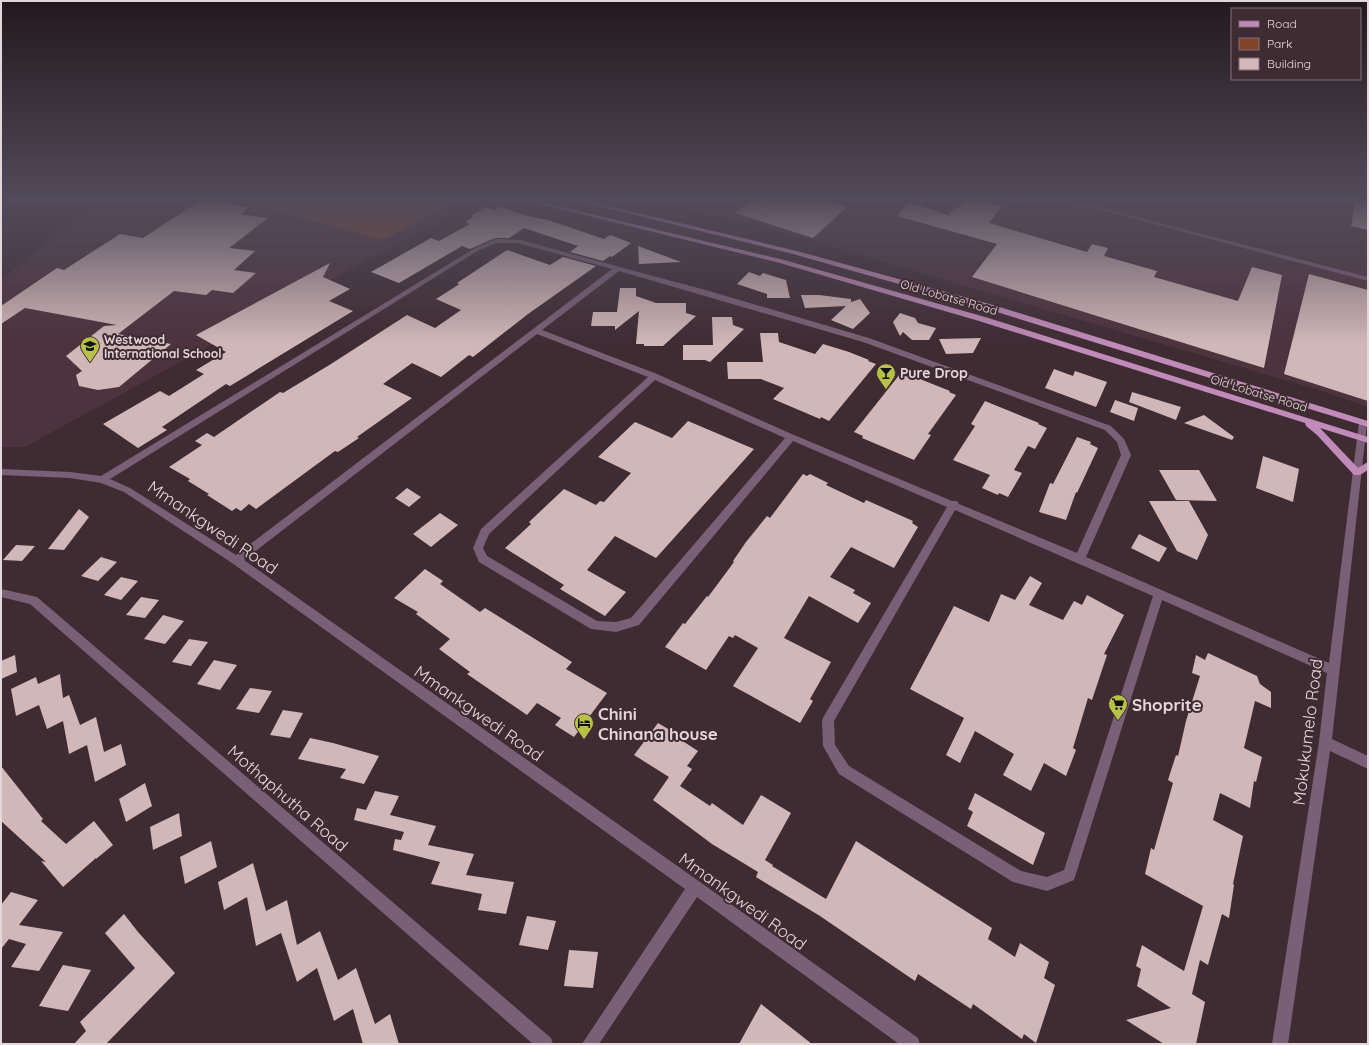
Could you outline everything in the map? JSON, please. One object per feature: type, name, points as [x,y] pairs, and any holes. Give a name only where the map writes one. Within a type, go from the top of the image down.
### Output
[{"type":"main road","name":"Old Lobatse Road","points":[[725,247],[782,261],[982,319],[1365,439]]},
{"type":"main road","name":"Old Lobatse Road","points":[[774,247],[975,303],[1365,424]]},
{"type":"main road","points":[[1304,420],[1320,433],[1357,473],[1368,465]]},
{"type":"street","points":[[102,480],[480,247]]},
{"type":"street","points":[[538,247],[866,340],[1108,428],[1121,441],[1126,455],[1080,559]]},
{"type":"street","points":[[1245,247],[1368,279]]},
{"type":"street","points":[[236,560],[617,269]]},
{"type":"street","points":[[537,331],[654,376],[791,437],[954,504],[1333,670]]},
{"type":"street","points":[[654,376],[485,532],[478,548],[484,559],[596,626],[616,627],[635,622],[791,437]]},
{"type":"street","name":"Mokukumelo Road","points":[[1280,1044],[1325,742],[1357,473],[1365,439],[1365,424]]},
{"type":"street","name":"Mmankgwedi Road","points":[[1,472],[70,475],[102,480],[127,490],[236,560],[696,887],[912,1044]]},
{"type":"street","points":[[954,504],[828,720],[829,746],[844,770],[1018,877],[1047,884],[1069,875],[1159,593]]},
{"type":"street","name":"Mothaphutha Road","points":[[1,592],[33,600],[545,1044]]},
{"type":"street","points":[[1325,742],[1368,763]]},
{"type":"street","points":[[590,1044],[696,887]]},
{"type":"shaded area","name":"Westwood International School","points":[[42,247],[391,247],[25,447],[1,447],[1,279]]},
{"type":"shaded area","points":[[832,247],[1368,247],[1368,407],[1312,388]]},
{"type":"building","points":[[100,247],[231,247],[229,248],[255,251],[234,270],[256,273],[233,293],[212,290],[206,295],[174,291],[118,334],[171,344],[119,387],[98,390],[79,386],[76,375],[82,371],[66,356],[104,326],[117,325],[25,308],[1,324],[1,306],[57,268],[64,270]]},
{"type":"building","points":[[416,247],[461,247],[399,283],[371,272]]},
{"type":"building","points":[[464,247],[475,247],[470,249]]},
{"type":"building","points":[[577,247],[626,247],[612,257],[610,256],[603,261],[570,252]]},
{"type":"building","points":[[638,247],[681,262],[639,264]]},
{"type":"building","points":[[995,247],[1069,247],[1087,252],[1090,247],[1103,247],[1108,248],[1104,256],[1157,271],[1154,277],[1238,301],[1252,267],[1282,275],[1264,368],[972,277]]},
{"type":"building","points":[[507,250],[550,265],[563,257],[596,266],[528,314],[473,357],[469,355],[441,377],[412,363],[383,384],[412,398],[357,437],[359,438],[338,452],[335,451],[256,509],[249,504],[241,511],[236,508],[232,511],[188,481],[190,479],[169,467],[202,445],[195,441],[207,433],[214,437],[280,392],[283,393],[331,364],[407,315],[435,328],[461,310],[436,299],[459,284],[457,283]]},
{"type":"building","points":[[330,263],[323,277],[350,289],[329,301],[353,311],[230,386],[226,384],[162,427],[167,430],[138,448],[103,424],[160,391],[169,396],[204,374],[196,370],[226,352],[196,335]]},
{"type":"building","points":[[749,272],[760,276],[763,273],[786,280],[790,298],[767,298],[767,294],[737,284]]},
{"type":"building","points":[[1309,274],[1368,290],[1368,401],[1284,374]]},
{"type":"building","points":[[620,288],[636,288],[636,296],[656,303],[686,303],[686,313],[696,316],[663,346],[644,346],[644,344],[636,344],[639,311],[615,330],[615,326],[591,326],[593,312],[617,312]]},
{"type":"building","points":[[801,295],[819,295],[851,299],[851,302],[860,299],[870,313],[853,329],[831,320],[846,306],[805,308]]},
{"type":"building","points":[[900,313],[915,318],[918,323],[936,328],[929,340],[912,340],[903,332],[900,336],[893,322]]},
{"type":"building","points":[[712,317],[732,317],[733,325],[744,329],[710,362],[705,360],[683,360],[683,345],[713,345]]},
{"type":"building","points":[[760,333],[778,333],[779,342],[815,354],[823,344],[849,352],[876,364],[829,421],[821,417],[820,419],[773,399],[784,388],[761,379],[728,379],[727,362],[763,362]]},
{"type":"building","points":[[981,338],[973,353],[946,354],[939,339]]},
{"type":"building","points":[[1054,369],[1073,376],[1075,371],[1107,382],[1096,407],[1045,388]]},
{"type":"building","points":[[900,374],[908,377],[910,375],[950,391],[949,392],[956,395],[928,434],[931,435],[914,460],[862,438],[863,436],[854,432]]},
{"type":"building","points":[[1132,392],[1181,407],[1176,420],[1129,402]]},
{"type":"building","points":[[1115,400],[1138,408],[1134,421],[1110,412]]},
{"type":"building","points":[[985,401],[1039,423],[1038,424],[1047,428],[1035,449],[1028,446],[1014,470],[1022,473],[1008,497],[999,493],[998,495],[982,488],[990,475],[953,460],[975,426],[971,424]]},
{"type":"building","points":[[1204,415],[1234,437],[1232,440],[1184,423]]},
{"type":"building","points":[[688,421],[754,449],[656,558],[615,536],[587,570],[626,592],[605,616],[560,589],[564,585],[505,548],[531,524],[529,522],[564,489],[596,505],[600,501],[604,502],[631,473],[598,457],[635,422],[672,438]]},
{"type":"building","points":[[1077,437],[1091,442],[1090,444],[1098,448],[1077,493],[1076,492],[1066,520],[1039,512],[1050,483],[1053,484]]},
{"type":"building","points":[[1263,456],[1299,469],[1293,502],[1256,488]]},
{"type":"building","points":[[1159,470],[1199,470],[1217,501],[1176,500]]},
{"type":"building","points":[[803,474],[807,476],[810,474],[828,483],[826,485],[864,503],[866,500],[913,521],[912,523],[918,527],[894,568],[851,547],[830,577],[855,590],[853,593],[871,603],[858,623],[809,596],[784,638],[831,662],[810,699],[813,701],[800,723],[733,686],[758,648],[735,635],[733,638],[729,636],[706,670],[665,647],[683,623],[685,624],[707,596],[708,597],[734,562],[733,561],[746,542],[767,516],[770,518]]},
{"type":"building","points":[[407,488],[421,497],[409,507],[395,498]]},
{"type":"building","points":[[1149,501],[1189,501],[1208,535],[1197,560],[1177,551]]},
{"type":"building","points":[[79,509],[89,517],[64,550],[48,549]]},
{"type":"building","points":[[440,513],[458,525],[431,547],[413,534]]},
{"type":"building","points":[[1139,534],[1167,548],[1159,562],[1131,548]]},
{"type":"building","points":[[16,545],[35,546],[22,561],[3,560]]},
{"type":"building","points":[[101,557],[117,562],[98,581],[81,576]]},
{"type":"building","points":[[425,569],[443,581],[440,584],[480,612],[485,608],[572,662],[566,669],[607,693],[574,737],[555,725],[561,718],[537,703],[527,715],[467,674],[470,672],[439,649],[450,639],[416,614],[418,612],[394,598]]},
{"type":"building","points":[[1030,576],[1042,583],[1029,605],[1063,620],[1074,601],[1082,605],[1087,595],[1124,615],[1104,654],[1107,655],[1092,700],[1088,698],[1073,748],[1076,750],[1066,776],[1044,763],[1031,791],[1003,775],[1014,754],[975,731],[960,763],[946,755],[964,718],[910,689],[954,606],[989,622],[1001,594],[1015,600]]},
{"type":"building","points":[[121,577],[138,581],[121,600],[104,595]]},
{"type":"building","points":[[141,597],[159,600],[145,618],[126,615]]},
{"type":"building","points":[[163,615],[184,621],[165,644],[144,639]]},
{"type":"building","points":[[189,639],[208,642],[191,666],[172,662]]},
{"type":"building","points":[[1208,653],[1257,676],[1260,684],[1271,692],[1271,708],[1255,701],[1244,748],[1262,757],[1256,782],[1254,781],[1250,808],[1220,793],[1213,820],[1243,836],[1233,884],[1229,918],[1222,914],[1208,965],[1200,960],[1192,994],[1205,1002],[1196,1044],[1164,1044],[1126,1020],[1171,1008],[1137,986],[1141,969],[1136,966],[1142,945],[1184,971],[1203,906],[1145,874],[1151,848],[1154,850],[1173,783],[1168,780],[1176,755],[1178,756],[1186,721],[1200,676],[1192,673],[1196,655],[1205,660]]},
{"type":"building","points":[[15,655],[17,672],[1,679],[1,661]]},
{"type":"building","points":[[214,660],[237,665],[220,690],[197,684]]},
{"type":"building","points":[[60,674],[63,698],[69,695],[80,725],[96,717],[104,752],[121,744],[126,765],[95,782],[87,745],[69,754],[63,721],[47,729],[39,705],[16,716],[11,689],[36,677],[38,684]]},
{"type":"building","points":[[250,688],[272,691],[259,713],[236,709]]},
{"type":"building","points":[[283,710],[303,713],[290,738],[270,735]]},
{"type":"building","points":[[658,723],[680,736],[678,738],[698,751],[687,766],[692,769],[680,786],[710,806],[712,803],[743,825],[761,795],[791,813],[765,860],[773,865],[772,866],[826,899],[856,841],[992,928],[988,939],[1015,957],[1020,943],[1049,962],[1044,978],[1055,985],[1036,1043],[1024,1034],[1022,1039],[973,1004],[971,1009],[918,974],[915,981],[820,916],[756,877],[758,872],[712,844],[653,800],[669,777],[634,755]]},
{"type":"building","points":[[310,738],[379,756],[364,784],[340,778],[346,769],[298,759]]},
{"type":"building","points":[[1,766],[43,819],[41,821],[66,844],[94,821],[113,845],[63,887],[41,861],[46,862],[1,821]]},
{"type":"building","points":[[145,783],[152,806],[126,822],[119,799]]},
{"type":"building","points":[[375,791],[399,796],[390,815],[436,826],[428,845],[474,854],[466,875],[514,882],[506,914],[478,910],[482,894],[431,884],[440,862],[393,850],[395,839],[401,840],[404,832],[354,820],[357,808],[366,810]]},
{"type":"building","points":[[975,793],[1045,833],[1033,865],[967,826],[973,812],[968,809]]},
{"type":"building","points":[[179,813],[182,836],[153,850],[150,827]]},
{"type":"building","points":[[211,841],[217,867],[185,884],[180,857]]},
{"type":"building","points":[[253,863],[266,911],[287,900],[297,945],[320,931],[338,980],[356,968],[375,1024],[390,1014],[399,1044],[363,1044],[353,1009],[334,1021],[317,968],[297,982],[281,933],[256,946],[247,897],[224,910],[218,882]]},
{"type":"building","points":[[11,892],[38,900],[19,925],[63,932],[39,971],[11,967],[26,944],[9,939],[1,949],[1,905]]},
{"type":"building","points":[[124,914],[175,973],[106,1044],[74,1044],[86,1031],[80,1022],[135,968],[105,933]]},
{"type":"building","points":[[527,916],[556,921],[548,950],[519,945]]},
{"type":"building","points":[[569,950],[598,952],[593,988],[564,986]]},
{"type":"building","points":[[63,965],[91,970],[68,1011],[39,1006]]},
{"type":"building","points":[[761,1004],[812,1044],[739,1044]]},
{"type":"place","name":"Westwood International School","points":[[90,363]]},
{"type":"place","name":"Pure Drop","points":[[886,390]]},
{"type":"place","name":"Shoprite","points":[[1118,721]]},
{"type":"place","name":"Chini Chinana house","points":[[584,740]]}]
